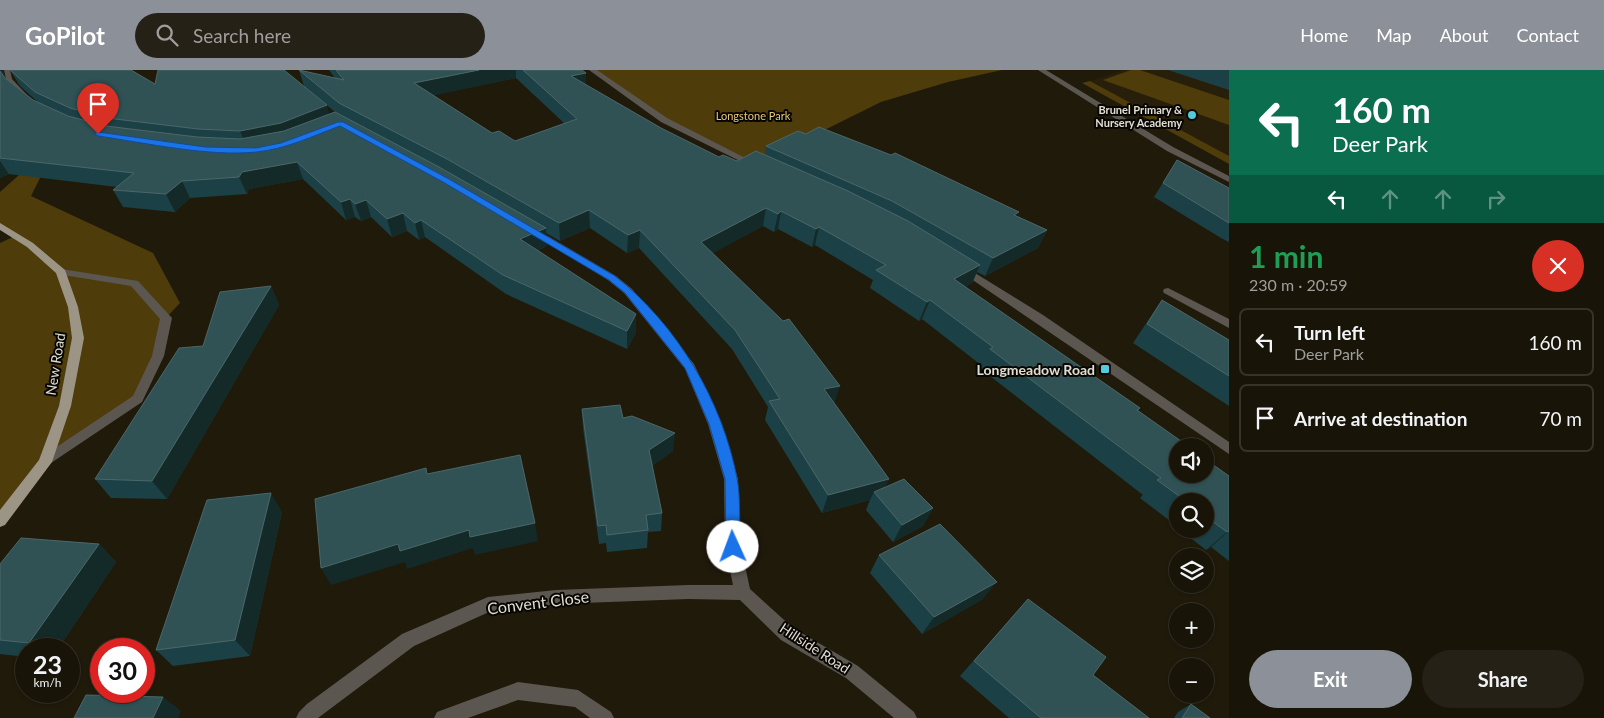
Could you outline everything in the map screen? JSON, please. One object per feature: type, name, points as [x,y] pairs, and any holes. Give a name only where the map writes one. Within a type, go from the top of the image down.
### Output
[{"type":"main road","points":[[0,226],[30,245],[61,272]]},
{"type":"main road","name":"New Road","points":[[0,521],[45,462],[65,406],[78,338],[73,307],[61,272]]},
{"type":"street","points":[[8,70],[9,79],[30,103]]},
{"type":"street","points":[[592,70],[664,120],[763,169]]},
{"type":"street","points":[[1041,70],[1170,149],[1229,179]]},
{"type":"street","points":[[524,225],[612,278],[628,291],[690,367],[715,424],[731,479],[733,547],[743,593]]},
{"type":"street","points":[[954,264],[1038,318],[1229,449]]},
{"type":"street","points":[[45,462],[138,399],[158,356],[166,318],[134,283],[61,272]]},
{"type":"street","points":[[1168,291],[1229,324]]},
{"type":"street","name":"Convent Close","points":[[305,718],[313,710],[408,640],[488,605],[576,596],[688,592],[743,593]]},
{"type":"street","name":"Hillside Road","points":[[743,593],[787,634],[852,672],[908,718]]},
{"type":"street","points":[[443,718],[518,691],[578,699],[605,718]]},
{"type":"shaded area","name":"Brunel Primary & Nursery Academy","points":[[1123,70],[1229,70],[1229,156],[1090,81]]},
{"type":"green space","name":"Longstone Park","points":[[592,70],[1002,70],[948,82],[881,102],[754,165],[659,116]]},
{"type":"green space","points":[[1131,70],[1140,70],[1229,100],[1229,125],[1103,80]]},
{"type":"green space","points":[[1090,81],[1229,156],[1229,164],[1082,83]]},
{"type":"green space","points":[[49,160],[31,196],[153,253],[180,303],[166,318],[138,399],[45,462],[0,521],[0,243],[15,236],[0,226],[0,192],[28,167]]},
{"type":"building","points":[[10,70],[131,70],[155,84],[158,70],[284,70],[327,105],[281,123],[240,131],[198,129],[107,118],[70,108],[35,92]]},
{"type":"building","points":[[299,70],[344,80],[336,70],[479,70],[414,83],[492,133],[499,131],[515,141],[577,119],[523,70],[582,70],[586,73],[571,76],[661,128],[719,157],[723,155],[737,161],[756,151],[848,191],[908,221],[980,265],[954,279],[1140,408],[1137,410],[1177,438],[1169,438],[1169,483],[1214,483],[1214,465],[1229,476],[1229,531],[1227,532],[1214,523],[1214,493],[1175,493],[1157,480],[1161,478],[990,349],[993,347],[930,300],[927,302],[876,270],[886,265],[819,227],[816,229],[781,211],[778,214],[766,208],[701,242],[783,321],[789,319],[840,386],[824,389],[889,479],[828,495],[769,401],[780,399],[735,330],[640,230],[628,235],[589,210],[559,223],[447,159],[339,103]]},
{"type":"building","points":[[0,71],[5,78],[33,100],[68,116],[106,126],[197,137],[240,139],[284,131],[335,112],[439,167],[546,228],[520,239],[636,314],[627,331],[503,275],[421,220],[415,223],[403,213],[387,219],[366,200],[355,204],[350,199],[341,202],[297,162],[242,172],[239,177],[182,181],[166,194],[113,190],[134,173],[0,158]]},
{"type":"building","points":[[819,127],[891,155],[895,153],[1019,212],[1014,215],[1047,230],[993,258],[892,201],[766,146],[798,131],[806,134]]},
{"type":"building","points":[[1177,160],[1229,188],[1229,223],[1163,183]]},
{"type":"building","points":[[271,286],[152,481],[95,479],[179,348],[203,346],[220,292]]},
{"type":"building","points":[[1162,300],[1229,340],[1229,376],[1147,324]]},
{"type":"building","points":[[620,405],[623,418],[632,416],[675,433],[649,450],[662,513],[646,515],[648,530],[607,535],[606,525],[598,526],[582,409]]},
{"type":"building","points":[[520,455],[535,523],[470,537],[469,530],[400,551],[398,544],[321,568],[315,499],[426,468],[427,474]]},
{"type":"building","points":[[904,479],[933,508],[902,525],[874,492]]},
{"type":"building","points":[[271,493],[235,640],[156,650],[207,500]]},
{"type":"building","points":[[940,524],[997,582],[934,617],[879,555]]},
{"type":"building","points":[[21,538],[99,544],[33,638],[15,638],[15,642],[0,640],[0,564]]},
{"type":"building","points":[[1028,599],[1106,657],[1093,675],[1149,718],[1041,718],[974,661]]},
{"type":"building","points":[[86,695],[90,695],[90,703],[155,703],[155,697],[163,697],[153,718],[74,718]]},
{"type":"building","points":[[1191,704],[1210,718],[1182,718]]},
{"type":"place","name":"Brunel Primary & Nursery Academy","points":[[1192,115]]},
{"type":"place","name":"Longmeadow Road","points":[[1105,369]]},
{"type":"route","points":[[98,134],[140,142],[205,149],[227,151],[256,150],[283,145],[340,123],[446,180],[612,278],[628,291],[652,318],[690,367],[715,424],[731,479],[733,547]]}]
